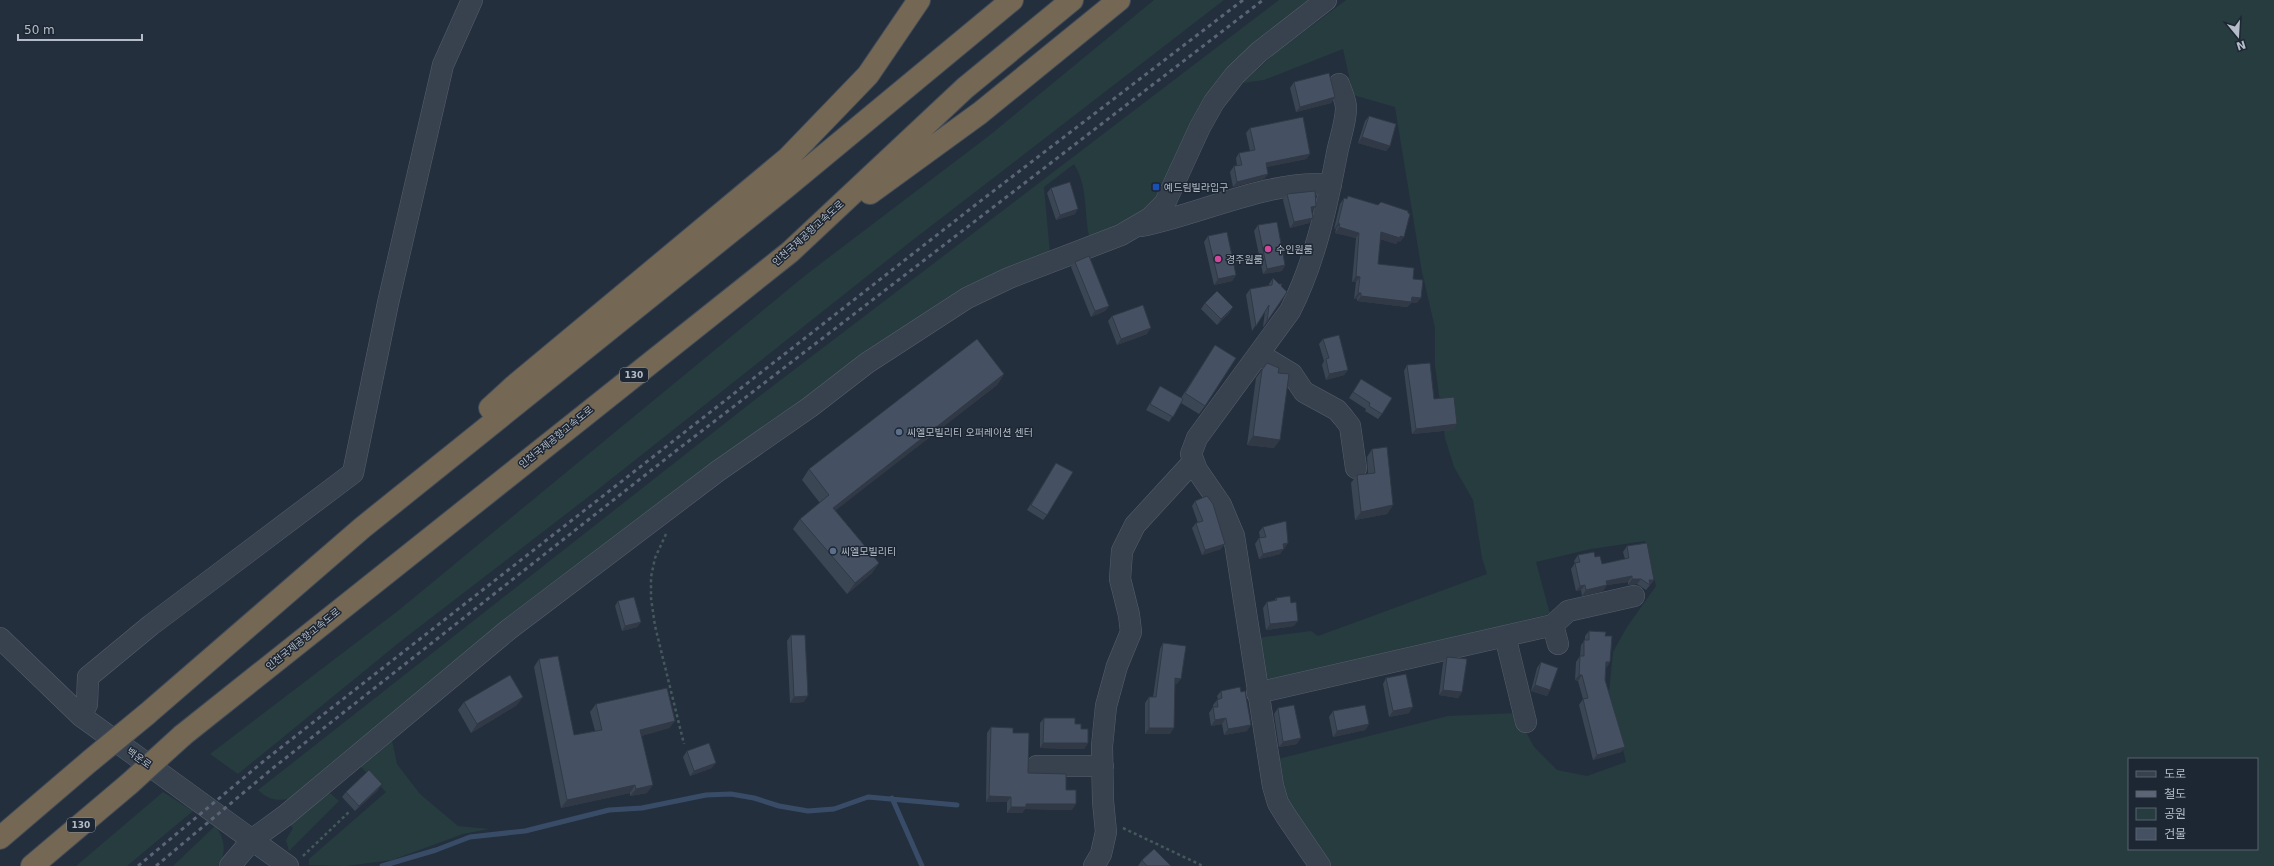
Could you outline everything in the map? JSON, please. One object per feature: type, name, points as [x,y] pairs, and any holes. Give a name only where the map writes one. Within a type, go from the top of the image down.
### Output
[{"type":"highway","points":[[362,528],[513,387],[788,158],[868,76],[919,0]]},
{"type":"highway","points":[[0,838],[147,714],[362,528],[785,188],[1012,0]]},
{"type":"highway","name":"인천국제공항고속도로","points":[[32,866],[129,784],[183,735],[790,252],[965,88],[1072,0]]},
{"type":"highway","points":[[790,252],[980,113],[1119,0]]},
{"type":"street","points":[[81,716],[87,704],[88,677],[151,625],[353,473],[388,303],[443,65],[472,0]]},
{"type":"street","points":[[1138,227],[1165,204],[1200,127],[1214,102],[1236,75],[1259,52],[1326,0]]},
{"type":"street","points":[[1320,866],[1278,803],[1268,758],[1257,693],[1234,536],[1221,505],[1192,462],[1191,454],[1198,438],[1290,311],[1297,298],[1308,269],[1331,185],[1346,107],[1339,84]]},
{"type":"street","points":[[230,866],[253,839],[286,815],[508,630],[718,470],[810,407],[867,363],[967,298],[1009,278],[1079,252],[1138,227],[1275,190],[1309,184],[1331,185]]},
{"type":"street","points":[[1259,354],[1292,374],[1304,392],[1336,410],[1343,417],[1350,426],[1356,468]]},
{"type":"street","points":[[1094,866],[1105,842],[1102,766],[1106,706],[1117,666],[1131,632],[1129,615],[1120,579],[1122,551],[1135,525],[1192,462]]},
{"type":"street","points":[[1257,693],[1505,636],[1556,635],[1568,612],[1634,596]]},
{"type":"street","points":[[1505,636],[1526,722]]},
{"type":"street","name":"백운로","points":[[0,638],[81,716],[253,839],[295,862]]},
{"type":"street","points":[[1037,766],[1102,766]]},
{"type":"path","points":[[668,508],[669,525],[655,558],[651,577],[651,598],[655,626],[684,744]]},
{"type":"path","points":[[295,862],[350,811]]},
{"type":"path","points":[[1104,820],[1181,854],[1203,866]]},
{"type":"green space","points":[[1154,0],[1224,0],[909,243],[596,491],[401,641],[238,774],[210,754],[399,610],[807,274],[990,135]]},
{"type":"green space","points":[[1279,0],[1310,0],[1220,78],[1194,115],[1173,160],[1158,200],[1134,222],[1089,236],[1084,190],[1082,181],[1074,164],[1044,187],[1050,254],[969,289],[290,799],[273,799],[258,790],[752,402]]},
{"type":"green space","points":[[1346,0],[2274,0],[2274,866],[1324,866],[1289,812],[1274,760],[1448,716],[1516,713],[1534,747],[1557,770],[1587,776],[1626,762],[1609,692],[1613,652],[1627,627],[1656,586],[1645,541],[1591,549],[1536,562],[1550,614],[1377,657],[1271,680],[1265,677],[1257,638],[1311,631],[1318,636],[1487,574],[1482,558],[1473,500],[1454,467],[1445,438],[1435,366],[1435,328],[1422,272],[1395,107],[1353,95],[1343,49],[1264,80],[1243,83],[1273,55]]},
{"type":"green space","points":[[392,740],[397,764],[420,794],[458,826],[489,829],[463,834],[392,860],[346,866],[309,865],[309,859],[386,792],[360,766]]},
{"type":"green space","points":[[163,792],[193,811],[127,866],[76,866]]},
{"type":"green space","points":[[330,793],[339,801],[289,851],[286,840],[293,828],[289,824]]},
{"type":"green space","points":[[215,826],[221,835],[224,846],[223,856],[218,866],[173,866]]},
{"type":"building","points":[[1329,73],[1335,97],[1300,107],[1294,82]]},
{"type":"building","points":[[1369,116],[1396,124],[1390,146],[1362,137]]},
{"type":"building","points":[[1303,117],[1310,154],[1266,163],[1268,174],[1237,182],[1234,166],[1242,165],[1239,153],[1255,150],[1250,128]]},
{"type":"building","points":[[1070,182],[1078,209],[1060,215],[1051,188]]},
{"type":"building","points":[[1315,191],[1316,206],[1311,207],[1313,218],[1294,222],[1287,194]]},
{"type":"building","points":[[1348,196],[1378,205],[1381,202],[1408,211],[1410,214],[1404,237],[1400,236],[1400,238],[1381,232],[1378,264],[1414,268],[1413,279],[1423,280],[1421,298],[1412,297],[1411,302],[1361,296],[1361,293],[1358,293],[1360,277],[1356,276],[1359,233],[1339,227],[1340,224],[1338,223],[1344,198],[1347,199]]},
{"type":"building","points":[[1277,222],[1285,265],[1267,269],[1258,225]]},
{"type":"building","points":[[1227,232],[1236,275],[1218,279],[1208,236]]},
{"type":"building","points":[[1089,256],[1109,306],[1095,311],[1075,262]]},
{"type":"building","points":[[1273,278],[1279,284],[1282,284],[1281,286],[1287,292],[1267,322],[1269,305],[1256,326],[1250,289],[1272,285]]},
{"type":"building","points":[[1217,291],[1233,307],[1221,319],[1205,303]]},
{"type":"building","points":[[1143,305],[1151,328],[1121,339],[1112,316]]},
{"type":"building","points":[[1339,335],[1348,370],[1329,374],[1326,359],[1329,358],[1323,339]]},
{"type":"building","name":"씨엘모빌리티 오퍼레이션 센터","points":[[977,339],[1004,374],[833,508],[879,563],[855,583],[800,519],[829,495],[809,469]]},
{"type":"building","points":[[1215,345],[1236,358],[1205,406],[1185,393]]},
{"type":"building","points":[[1267,363],[1279,368],[1278,373],[1289,374],[1280,440],[1253,436],[1262,370]]},
{"type":"building","points":[[1430,363],[1434,399],[1454,397],[1457,424],[1416,429],[1407,365]]},
{"type":"building","points":[[1361,379],[1392,398],[1382,414],[1369,406],[1370,403],[1353,392]]},
{"type":"building","points":[[1160,386],[1183,399],[1173,417],[1150,404]]},
{"type":"building","points":[[1387,447],[1393,505],[1361,512],[1357,475],[1375,473],[1372,449]]},
{"type":"building","points":[[1056,463],[1073,472],[1047,515],[1031,505]]},
{"type":"building","points":[[1207,496],[1213,504],[1225,544],[1205,550],[1196,523],[1203,521],[1195,501]]},
{"type":"building","points":[[1286,521],[1288,543],[1283,544],[1284,549],[1263,554],[1259,538],[1266,537],[1263,527]]},
{"type":"building","points":[[1647,543],[1654,580],[1649,580],[1650,585],[1641,579],[1632,579],[1632,576],[1606,581],[1607,585],[1586,590],[1585,585],[1580,586],[1575,563],[1580,562],[1578,555],[1594,552],[1595,557],[1600,556],[1602,564],[1629,558],[1627,546]]},
{"type":"building","points":[[1290,596],[1291,603],[1296,602],[1298,621],[1270,624],[1267,602],[1277,600],[1276,598]]},
{"type":"building","points":[[634,597],[641,622],[625,626],[618,601]]},
{"type":"building","points":[[1589,631],[1606,632],[1605,636],[1612,636],[1610,662],[1606,662],[1605,680],[1625,747],[1597,755],[1583,699],[1588,698],[1582,675],[1579,675],[1580,656],[1584,656],[1584,640],[1589,640]]},
{"type":"building","points":[[791,635],[805,635],[808,696],[794,697]]},
{"type":"building","points":[[1163,643],[1186,646],[1181,679],[1175,678],[1174,728],[1149,728],[1149,697],[1156,697]]},
{"type":"building","points":[[558,656],[574,735],[602,730],[596,704],[667,688],[675,721],[640,730],[653,785],[636,789],[635,785],[567,800],[539,659]]},
{"type":"building","points":[[1447,657],[1467,659],[1462,692],[1443,690]]},
{"type":"building","points":[[1541,662],[1558,668],[1550,690],[1535,685]]},
{"type":"building","points":[[1406,674],[1413,707],[1393,711],[1386,678]]},
{"type":"building","points":[[510,675],[523,697],[477,724],[464,702]]},
{"type":"building","points":[[1240,687],[1241,692],[1245,691],[1251,725],[1228,729],[1226,718],[1215,720],[1213,707],[1218,707],[1217,700],[1222,698],[1221,691]]},
{"type":"building","points":[[1294,705],[1301,738],[1283,742],[1278,708]]},
{"type":"building","points":[[1365,705],[1369,724],[1337,731],[1333,711]]},
{"type":"building","points":[[1044,718],[1075,718],[1075,724],[1081,724],[1081,729],[1088,729],[1088,743],[1043,743]]},
{"type":"building","points":[[991,727],[1013,728],[1013,733],[1029,733],[1028,773],[1066,774],[1066,790],[1076,790],[1076,804],[1026,804],[1026,807],[1011,807],[1011,797],[989,796]]},
{"type":"building","points":[[709,743],[716,763],[694,771],[687,751]]},
{"type":"building","points":[[369,770],[382,784],[359,806],[346,792]]},
{"type":"building","points":[[1154,849],[1171,866],[1147,866],[1142,860]]},
{"type":"waterway","points":[[382,866],[436,850],[470,837],[525,831],[609,810],[642,808],[706,795],[731,794],[754,798],[779,806],[808,811],[834,809],[868,797],[957,805]]},
{"type":"waterway","points":[[892,798],[922,866]]},
{"type":"railway","points":[[138,866],[265,760],[983,199],[1243,0]]},
{"type":"railway","points":[[156,866],[273,768],[677,450],[1263,0]]},
{"type":"place","name":"예드림빌라입구","points":[[1156,187]]},
{"type":"place","name":"수인원룸","points":[[1268,249]]},
{"type":"place","name":"경주원룸","points":[[1218,259]]},
{"type":"place","name":"씨엘모빌리티 오퍼레이션 센터","points":[[899,432]]},
{"type":"place","name":"씨엘모빌리티","points":[[833,551]]}]
